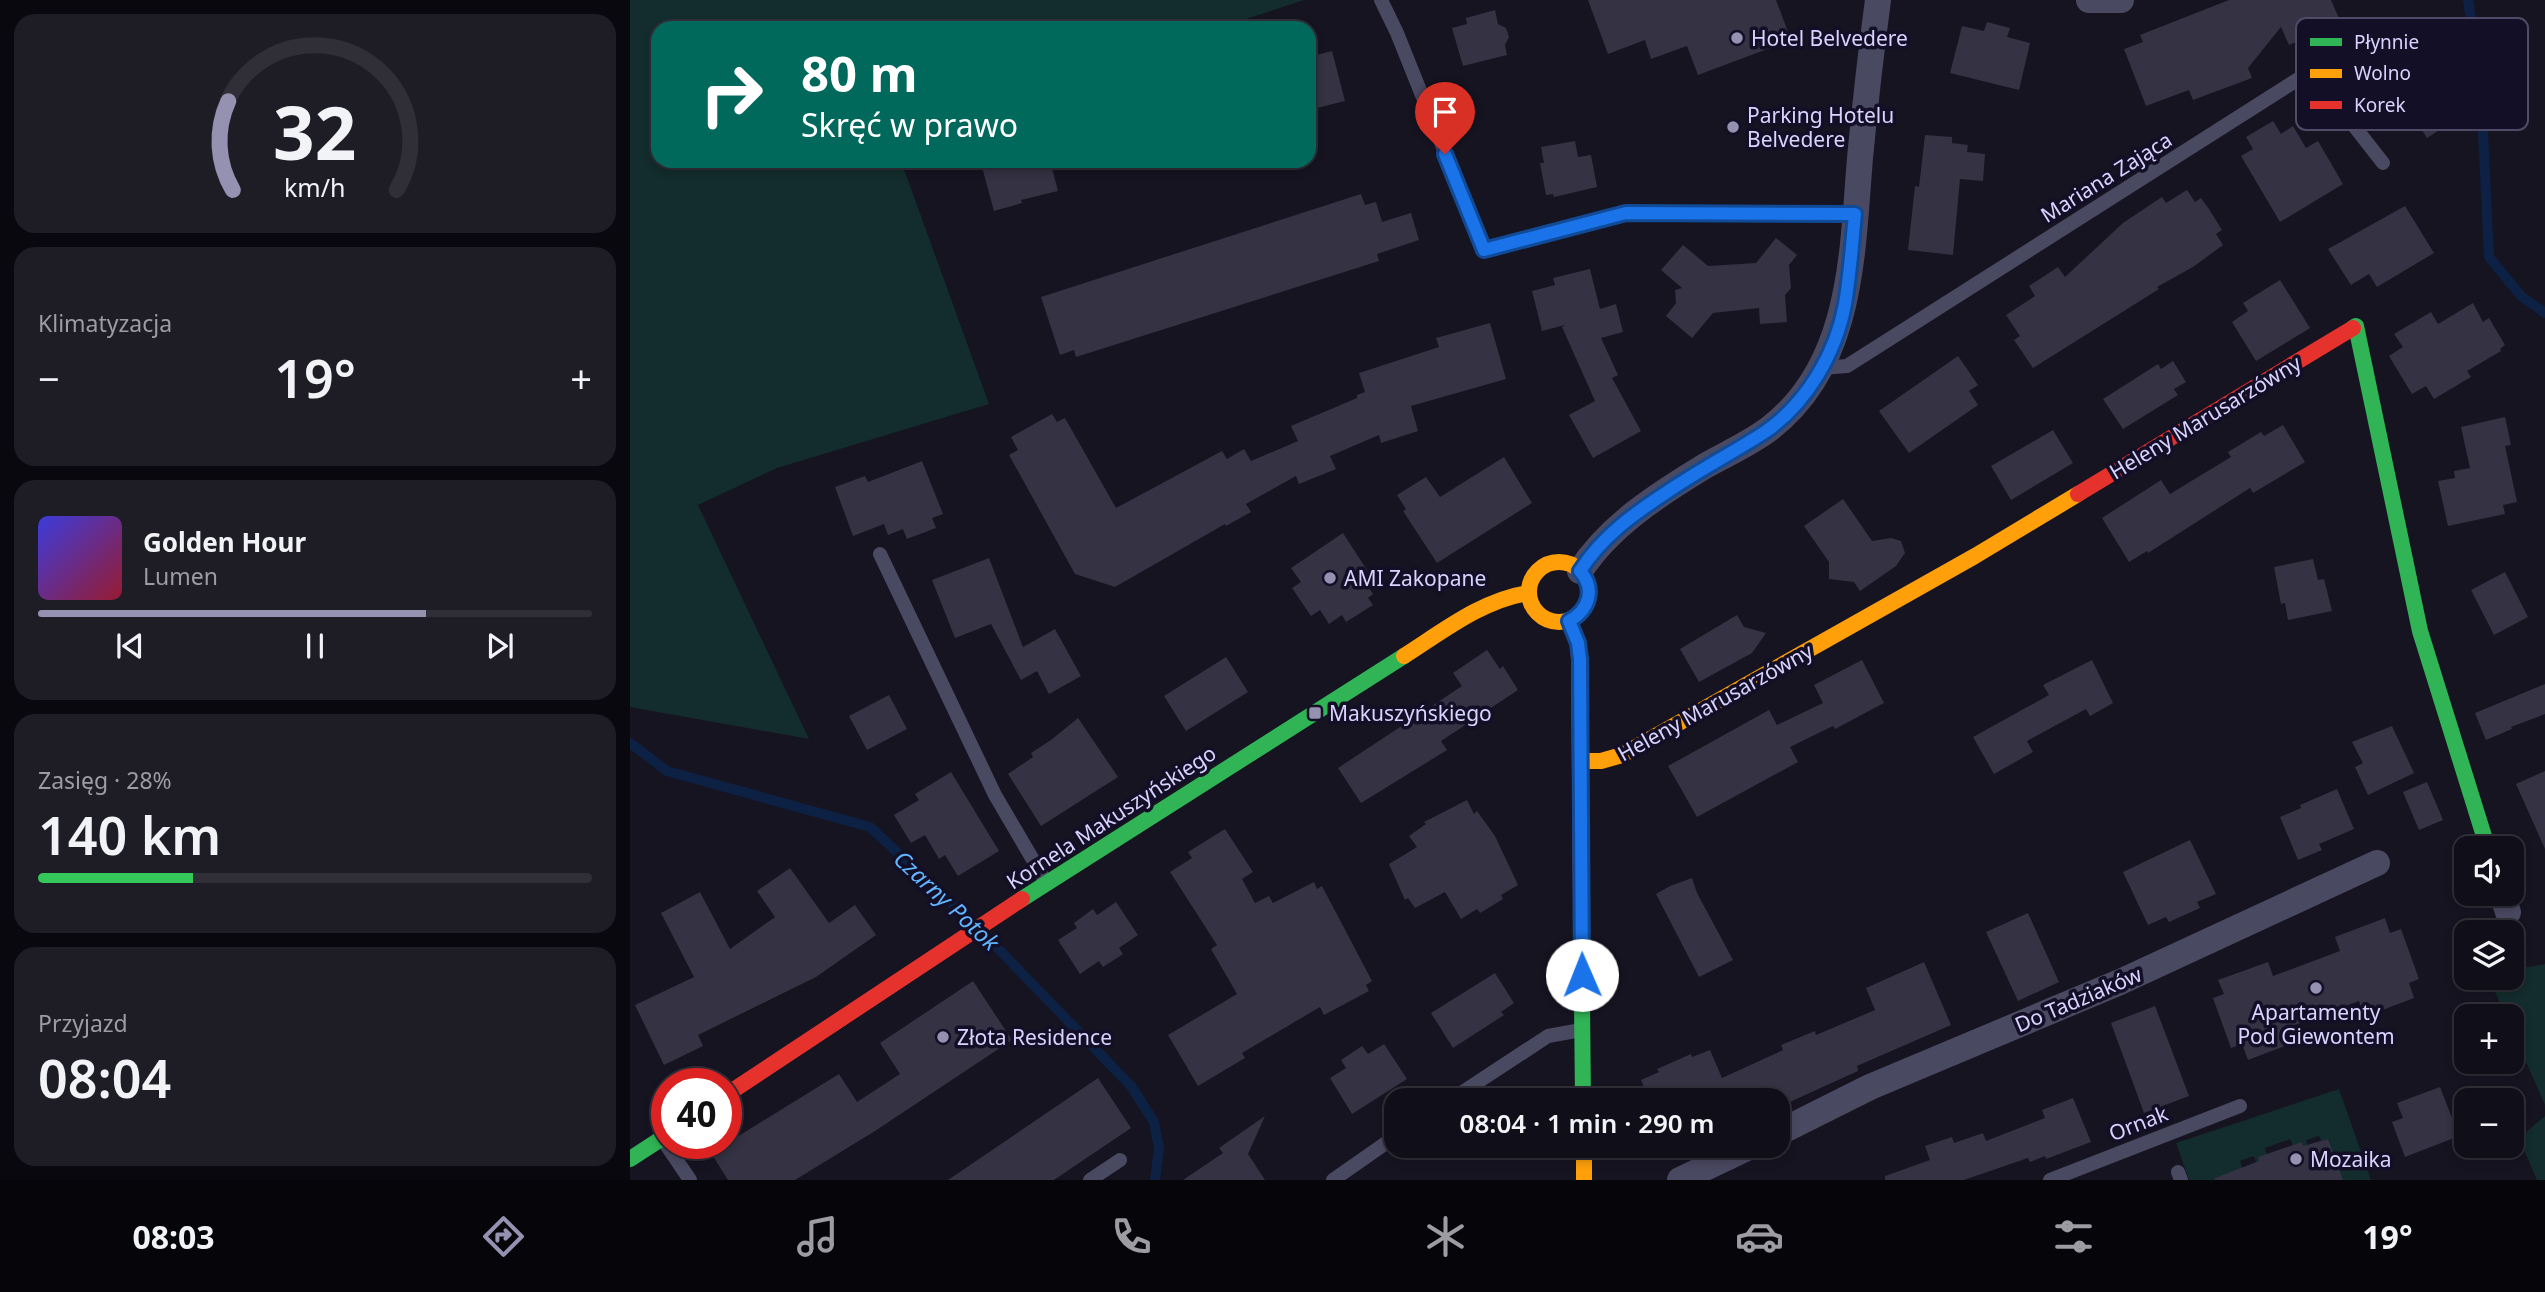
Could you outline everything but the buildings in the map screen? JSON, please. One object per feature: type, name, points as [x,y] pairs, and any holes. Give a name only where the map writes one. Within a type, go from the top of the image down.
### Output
[{"type":"street","points":[[1580,571],[1607,536],[1625,520],[1781,419],[1796,405],[1822,368],[1845,304],[1878,0]]},
{"type":"street","points":[[2089,0],[2121,0]]},
{"type":"street","name":"Heleny Marusarzówny","points":[[1580,761],[1601,761],[1622,755],[1975,556],[2357,326],[2420,631],[2484,836]]},
{"type":"street","points":[[1568,563],[1580,571],[1588,585],[1589,596],[1583,611],[1569,621],[1555,622],[1542,617],[1532,607],[1528,586],[1535,573],[1546,564],[1568,563]]},
{"type":"street","name":"Kornela Makuszyńskiego","points":[[742,1085],[1046,883],[1459,621],[1493,602],[1528,593]]},
{"type":"street","points":[[1569,621],[1578,643],[1580,659],[1583,1088]]},
{"type":"street","name":"Do Tadziaków","points":[[1790,1127],[1870,1087],[2120,982],[2377,863]]},
{"type":"street","points":[[630,1159],[651,1145]]},
{"type":"street","points":[[1584,1158],[1584,1180]]},
{"type":"street","points":[[1680,1180],[1726,1158]]},
{"type":"lane","points":[[1381,0],[1397,33],[1484,250],[1626,213],[1855,214]]},
{"type":"lane","name":"Mariana Zająca","points":[[1822,368],[1847,366],[2296,81]]},
{"type":"lane","name":"Mariana Zająca","points":[[2357,130],[2383,163]]},
{"type":"lane","points":[[880,554],[995,795],[1046,883]]},
{"type":"lane","points":[[1468,1088],[1548,1036],[1583,1030]]},
{"type":"lane","name":"Ornak","points":[[2050,1180],[2240,1106]]},
{"type":"lane","points":[[1333,1180],[1384,1144]]},
{"type":"lane","points":[[677,1159],[690,1180]]},
{"type":"lane","points":[[1090,1180],[1120,1160]]},
{"type":"green space","points":[[630,0],[1304,0],[1240,21],[651,21],[651,168],[904,168],[989,404],[777,468],[698,505],[809,739],[630,707]]},
{"type":"green space","points":[[2545,964],[2545,1105],[2524,1057],[2524,1004],[2500,1004],[2494,990],[2524,990],[2524,968]]},
{"type":"green space","points":[[2339,1089],[2371,1180],[2342,1180],[2328,1146],[2328,1139],[2322,1143],[2319,1136],[2306,1140],[2308,1148],[2304,1149],[2302,1142],[2294,1147],[2290,1139],[2265,1148],[2267,1156],[2258,1157],[2260,1162],[2257,1165],[2254,1156],[2240,1161],[2243,1170],[2240,1169],[2222,1180],[2189,1180],[2176,1143]]},
{"type":"green space","points":[[2545,1116],[2545,1180],[2537,1180],[2524,1150],[2524,1134]]},
{"type":"waterway","points":[[2468,0],[2471,18]]},
{"type":"waterway","points":[[2483,130],[2489,257],[2521,296],[2545,313]]},
{"type":"waterway","name":"Czarny Potok","points":[[630,743],[667,771],[870,827],[973,923]]},
{"type":"waterway","name":"Czarny Potok","points":[[984,934],[1131,1086],[1154,1122],[1159,1148],[1155,1180]]},
{"type":"traffic: fast","points":[[2353,328],[2356,326],[2420,631],[2484,836]]},
{"type":"traffic: fast","points":[[1022,899],[1404,656]]},
{"type":"traffic: fast","points":[[1581,903],[1583,1088]]},
{"type":"traffic: fast","points":[[630,1159],[651,1145]]},
{"type":"traffic: slow","points":[[1580,761],[1601,761],[1622,755],[1975,556],[2078,494]]},
{"type":"traffic: slow","points":[[1553,562],[1565,562],[1584,575],[1589,592],[1587,604],[1576,617],[1565,622],[1553,622],[1534,609],[1529,598],[1529,586],[1542,567],[1553,562]]},
{"type":"traffic: slow","points":[[1404,656],[1479,610],[1495,602],[1528,593]]},
{"type":"traffic: slow","points":[[1584,1158],[1584,1180]]},
{"type":"traffic: jam","points":[[2078,494],[2353,328]]},
{"type":"traffic: jam","points":[[1569,621],[1578,643],[1579,659],[1581,903]]},
{"type":"traffic: jam","points":[[742,1084],[1022,899]]},
{"type":"place","name":"Hotel Belvedere","points":[[1737,38]]},
{"type":"place","name":"Parking Hotelu Belvedere","points":[[1733,127]]},
{"type":"place","name":"AMI Zakopane","points":[[1330,578]]},
{"type":"place","name":"Makuszyńskiego","points":[[1315,713]]},
{"type":"place","name":"Apartamenty Pod Giewontem","points":[[2316,988]]},
{"type":"place","name":"Złota Residence","points":[[943,1037]]},
{"type":"place","name":"Mozaika","points":[[2296,1159]]},
{"type":"route","points":[[1445,154],[1484,250],[1626,213],[1855,214],[1845,304],[1840,321],[1822,368],[1796,405],[1766,431],[1703,468],[1619,524],[1580,571],[1588,585],[1589,596],[1583,611],[1569,621],[1578,643],[1580,659],[1582,975]]}]
